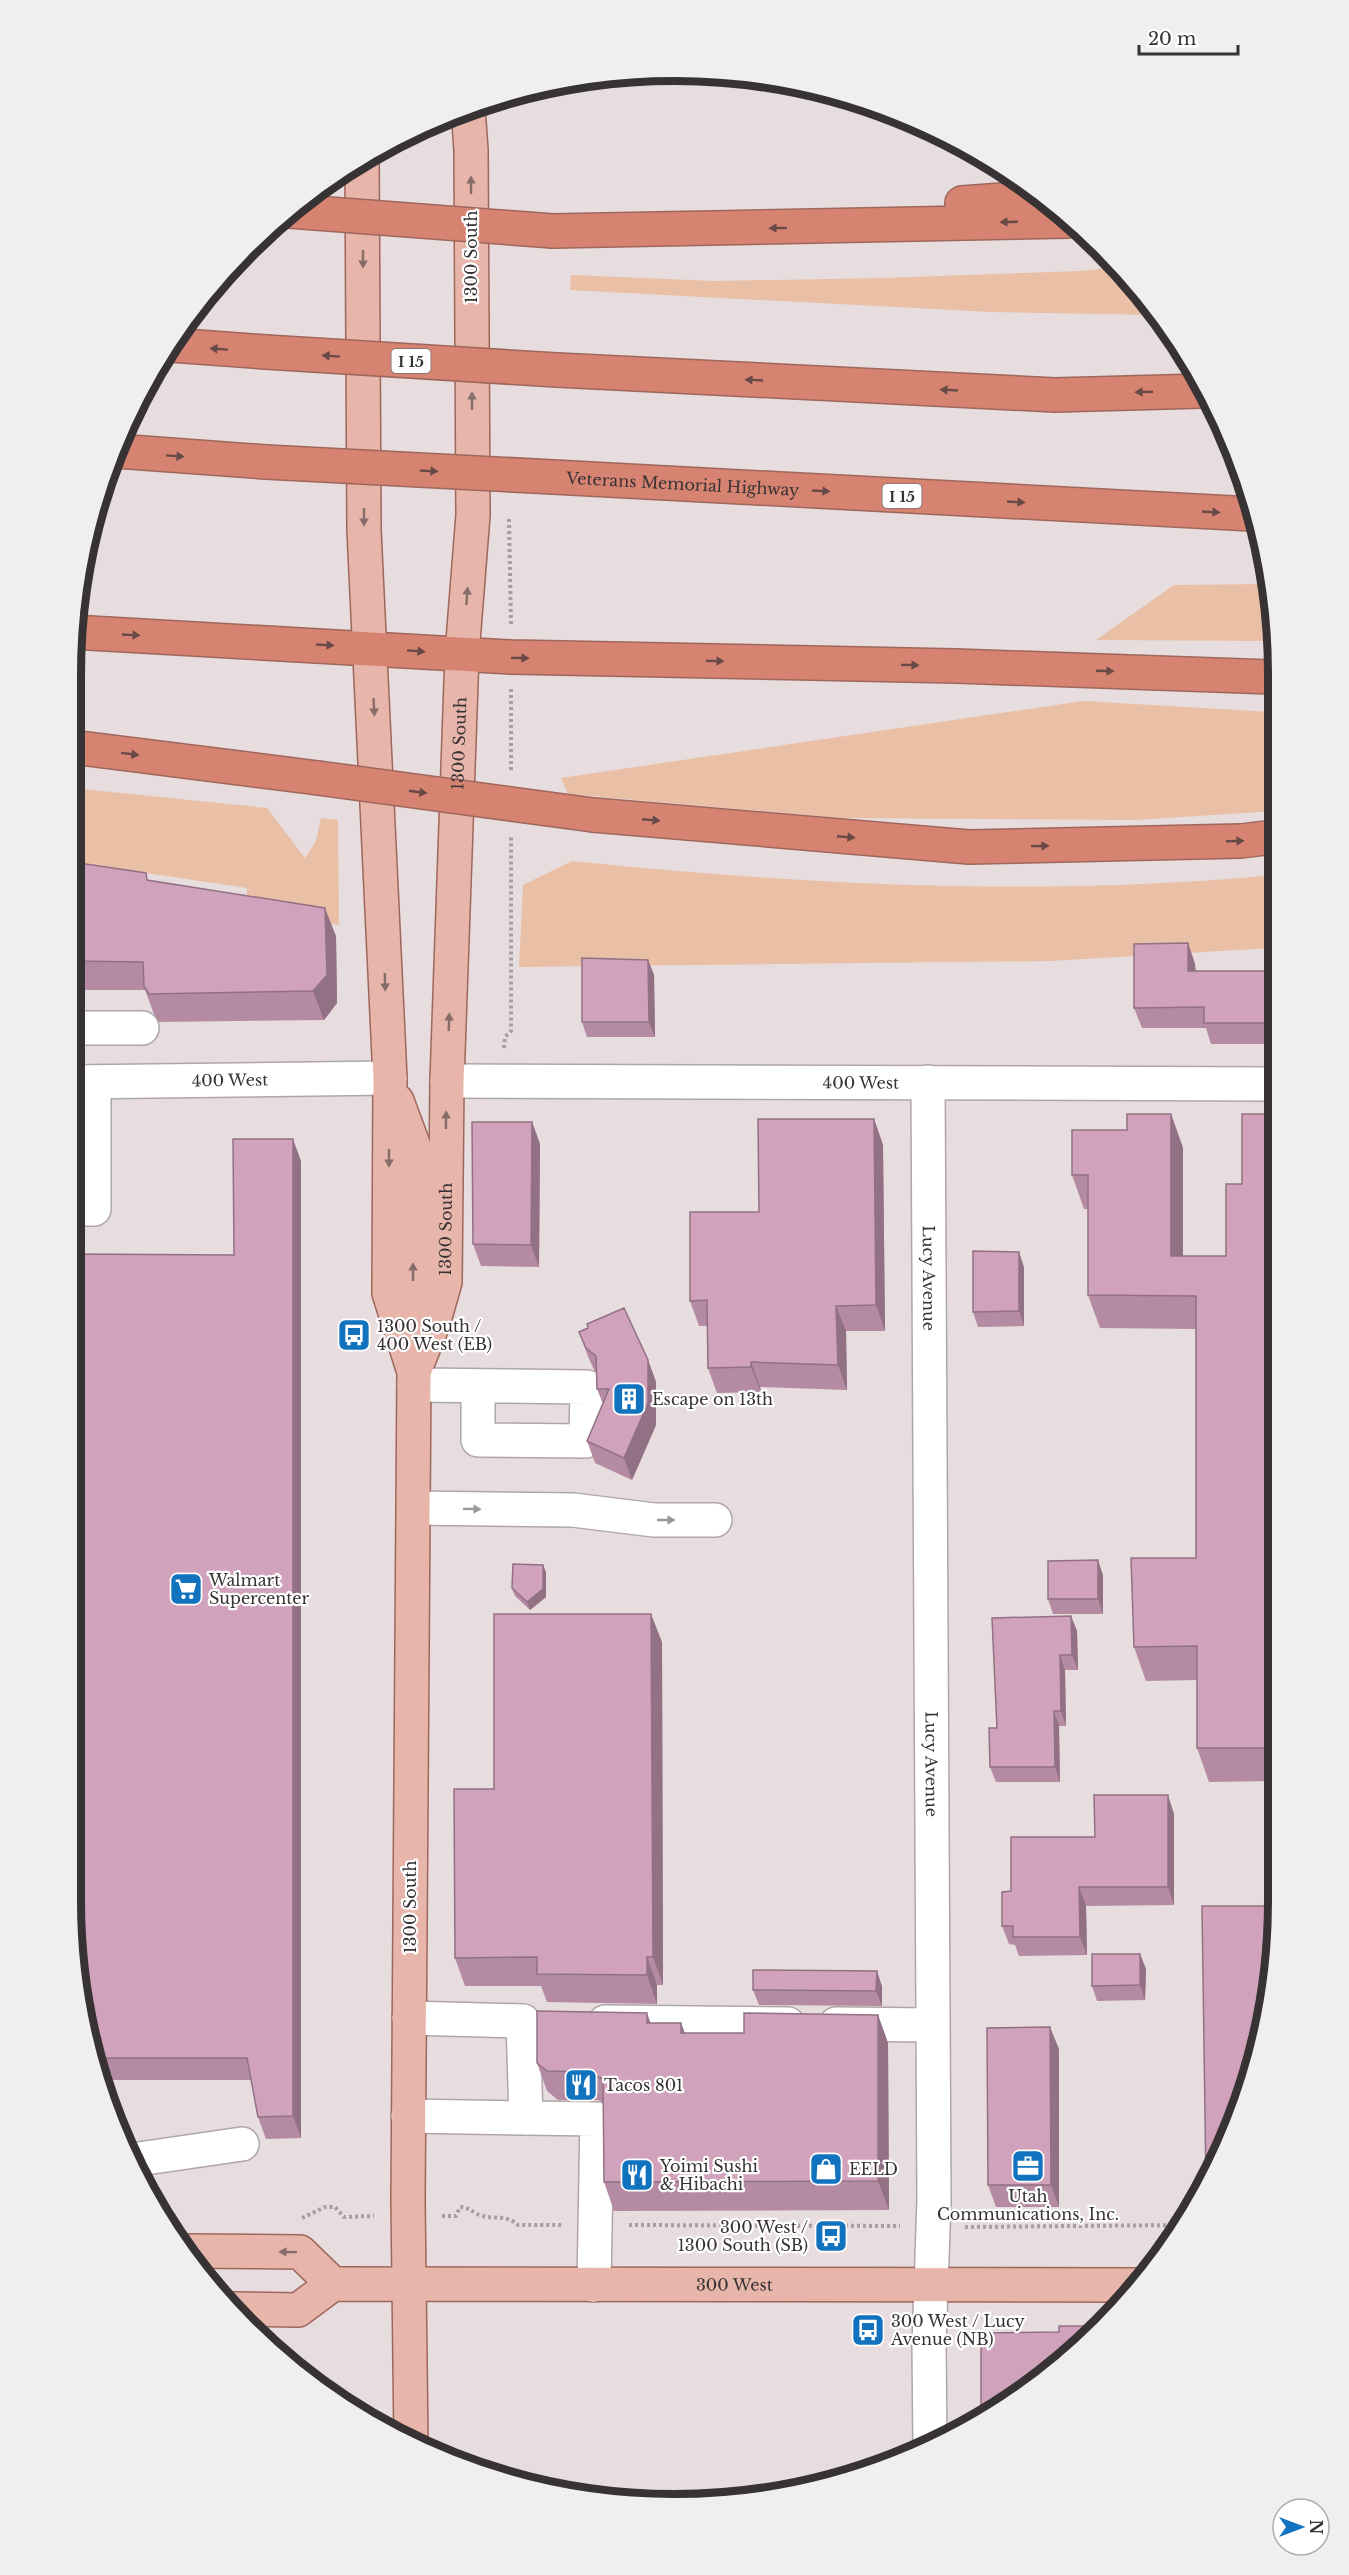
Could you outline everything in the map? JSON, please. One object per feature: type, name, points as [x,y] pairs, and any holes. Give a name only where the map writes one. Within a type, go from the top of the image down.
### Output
[{"type":"highway","points":[[837,227],[952,203],[1028,198]]},
{"type":"highway","points":[[303,212],[553,231],[1058,221]]},
{"type":"highway","name":"I 15","points":[[181,346],[557,370],[1055,395],[1195,391]]},
{"type":"highway","name":"Veterans Memorial Highway","points":[[124,452],[266,462],[1246,514]]},
{"type":"highway","points":[[82,633],[522,658],[956,666],[1268,677]]},
{"type":"highway","points":[[81,748],[593,815],[969,848],[1241,841],[1268,838]]},
{"type":"main road","name":"1300 South","points":[[414,1378],[445,1282],[447,1081],[462,654],[473,515],[471,150],[469,118]]},
{"type":"main road","name":"1300 South","points":[[362,171],[364,530],[390,1078],[389,1293],[414,1378],[408,2116],[411,2432]]},
{"type":"main road","points":[[390,1078],[414,1147],[413,1293],[433,1324]]},
{"type":"main road","points":[[196,2251],[300,2252],[333,2284],[298,2310],[245,2309]]},
{"type":"main road","name":"300 West","points":[[333,2284],[1127,2285]]},
{"type":"street","points":[[81,1028],[142,1028]]},
{"type":"street","name":"400 West","points":[[83,1082],[390,1078]]},
{"type":"street","name":"400 West","points":[[447,1081],[1268,1084]]},
{"type":"street","points":[[81,1209],[94,1209],[83,1082]]},
{"type":"street","name":"Lucy Avenue","points":[[928,1082],[932,2025],[930,2436]]},
{"type":"street","points":[[414,1378],[478,1386]]},
{"type":"street","points":[[414,1508],[573,1510],[654,1520],[715,1520]]},
{"type":"street","points":[[409,2018],[932,2025]]},
{"type":"street","points":[[523,2021],[526,2118]]},
{"type":"street","points":[[408,2116],[597,2119],[594,2285]]},
{"type":"street","points":[[140,2159],[242,2144]]},
{"type":"path","points":[[511,702],[511,774]]},
{"type":"path","points":[[505,1037],[511,1031],[512,834]]},
{"type":"path","points":[[306,2216],[325,2207],[335,2207]]},
{"type":"path","points":[[460,2207],[466,2207],[479,2215],[511,2219],[518,2225],[900,2226]]},
{"type":"path","points":[[971,2227],[1171,2225]]},
{"type":"shaded area","points":[[1106,268],[1146,315],[991,312],[570,290],[571,275],[714,281],[1081,271]]},
{"type":"shaded area","points":[[1261,584],[1267,641],[1096,640],[1174,585]]},
{"type":"shaded area","points":[[1083,701],[1268,712],[1268,811],[1136,820],[842,818],[568,794],[561,778]]},
{"type":"shaded area","points":[[81,789],[267,808],[305,858],[316,841],[321,818],[338,820],[339,925],[247,911],[247,888],[81,863]]},
{"type":"shaded area","points":[[572,861],[835,882],[1010,887],[1186,882],[1268,875],[1268,948],[1050,961],[519,967],[523,885]]},
{"type":"building","points":[[81,863],[146,873],[147,880],[325,908],[327,975],[313,991],[149,994],[144,986],[143,962],[81,961]]},
{"type":"building","points":[[1188,943],[1188,971],[1268,971],[1268,1023],[1204,1023],[1204,1007],[1134,1008],[1134,944]]},
{"type":"building","points":[[582,958],[648,960],[649,1022],[582,1022]]},
{"type":"building","points":[[1127,1114],[1171,1114],[1171,1256],[1226,1256],[1226,1184],[1242,1184],[1242,1114],[1268,1114],[1268,1748],[1197,1748],[1197,1646],[1134,1647],[1131,1558],[1196,1558],[1196,1296],[1088,1295],[1088,1175],[1072,1175],[1072,1130],[1127,1130]]},
{"type":"building","points":[[758,1119],[874,1119],[876,1305],[836,1306],[838,1365],[751,1362],[751,1367],[708,1368],[707,1300],[690,1301],[690,1212],[759,1212]]},
{"type":"building","points":[[472,1122],[532,1122],[531,1245],[473,1244]]},
{"type":"building","name":"Walmart Supercenter","points":[[233,1139],[293,1139],[293,2116],[258,2117],[247,2058],[102,2058],[92,2016],[82,1939],[81,1254],[234,1255]]},
{"type":"building","points":[[973,1251],[1019,1252],[1019,1311],[973,1312]]},
{"type":"building","name":"Escape on 13th","points":[[624,1308],[648,1360],[648,1403],[624,1458],[587,1441],[609,1389],[597,1389],[596,1356],[586,1348],[579,1332],[588,1328],[587,1324]]},
{"type":"building","points":[[1098,1560],[1098,1599],[1048,1599],[1048,1561]]},
{"type":"building","points":[[513,1564],[543,1565],[543,1589],[527,1602],[512,1588]]},
{"type":"building","points":[[494,1614],[651,1614],[653,1957],[647,1957],[647,1975],[537,1974],[537,1957],[455,1958],[454,1789],[494,1789]]},
{"type":"building","points":[[1071,1616],[1072,1655],[1060,1655],[1061,1711],[1054,1711],[1055,1767],[990,1767],[989,1728],[997,1728],[992,1618]]},
{"type":"building","points":[[1094,1795],[1168,1795],[1168,1887],[1079,1887],[1080,1937],[1013,1937],[1013,1926],[1002,1926],[1002,1892],[1011,1891],[1011,1837],[1095,1837]]},
{"type":"building","points":[[1202,1906],[1268,1906],[1263,1978],[1248,2054],[1223,2128],[1206,2165]]},
{"type":"building","points":[[1092,1954],[1140,1954],[1140,1985],[1092,1986]]},
{"type":"building","points":[[753,1970],[877,1971],[876,1991],[753,1990]]},
{"type":"building","points":[[537,2011],[647,2013],[647,2023],[681,2023],[681,2033],[744,2033],[744,2013],[878,2015],[878,2181],[604,2182],[603,2079],[587,2072],[547,2071],[537,2063]]},
{"type":"building","points":[[1050,2027],[1051,2185],[988,2185],[987,2028]]},
{"type":"building","points":[[1059,2326],[1088,2326],[1036,2371],[981,2408],[981,2333],[1059,2332]]},
{"type":"place","name":"1300 South / 400 West (EB)","points":[[354,1335]]},
{"type":"place","name":"Escape on 13th","points":[[629,1399]]},
{"type":"place","name":"Walmart Supercenter","points":[[186,1589]]},
{"type":"place","name":"Tacos 801","points":[[581,2085]]},
{"type":"place","name":"Utah Communications, Inc.","points":[[1028,2166]]},
{"type":"place","name":"EELD","points":[[826,2169]]},
{"type":"place","name":"Yoimi Sushi & Hibachi","points":[[637,2175]]},
{"type":"place","name":"300 West / 1300 South (SB)","points":[[831,2236]]},
{"type":"place","name":"300 West / Lucy Avenue (NB)","points":[[868,2330]]}]
